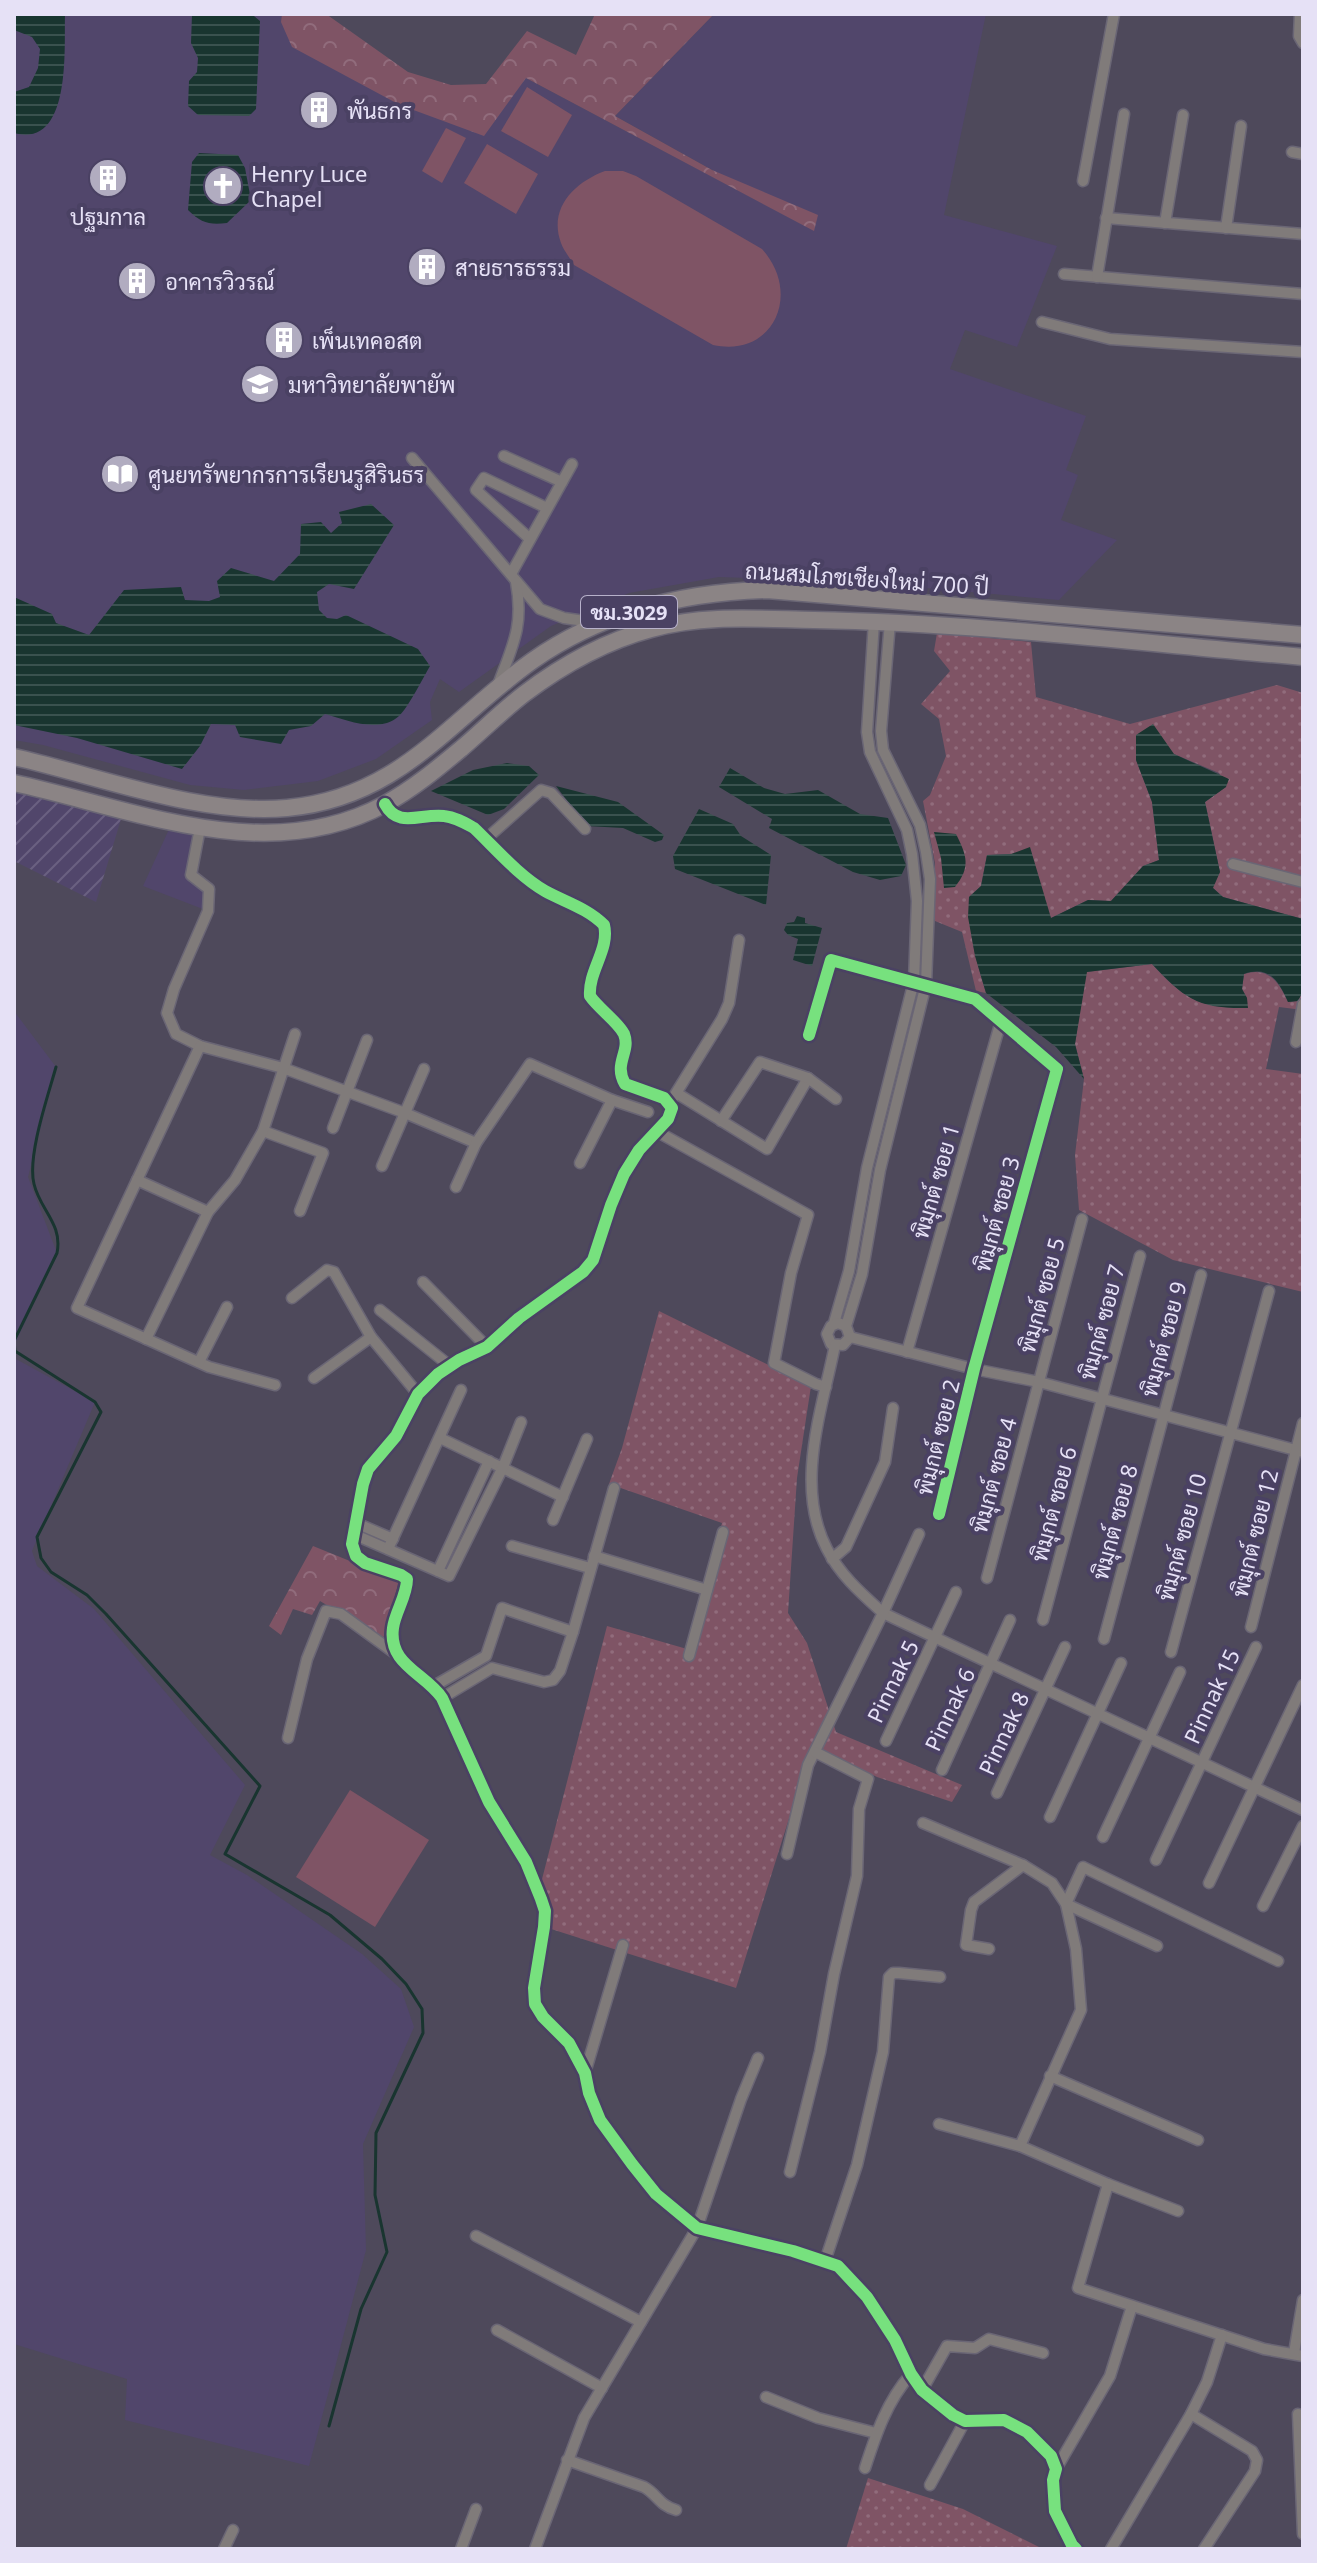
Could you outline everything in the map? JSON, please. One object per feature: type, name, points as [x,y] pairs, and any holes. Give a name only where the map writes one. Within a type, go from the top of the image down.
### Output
[{"type":"main road","name":"ถนนสมโภชเชียงใหม่ 700 ปี","points":[[14,757],[149,792],[229,807],[287,808],[337,799],[372,785],[429,749],[534,660],[600,623],[659,602],[724,591],[767,590],[1303,635]]},
{"type":"main road","name":"ถนนสมโภชเชียงใหม่ 700 ปี","points":[[14,783],[200,828],[246,833],[291,833],[340,822],[385,804],[430,774],[525,693],[576,661],[617,640],[653,628],[704,620],[882,622],[1303,657]]},
{"type":"street","points":[[1083,181],[1114,14]]},
{"type":"street","points":[[1300,14],[1299,36],[1303,43]]},
{"type":"street","points":[[1097,277],[1124,114]]},
{"type":"street","points":[[1165,223],[1183,115]]},
{"type":"street","points":[[1226,228],[1241,126]]},
{"type":"street","points":[[1106,218],[1303,234]]},
{"type":"street","points":[[1064,274],[1303,294]]},
{"type":"street","points":[[1042,322],[1110,339],[1303,352]]},
{"type":"street","points":[[504,456],[562,482]]},
{"type":"street","points":[[412,458],[540,609],[564,618],[600,623]]},
{"type":"street","points":[[496,690],[516,640],[520,606],[513,577],[530,539],[572,464]]},
{"type":"street","points":[[530,539],[476,490],[484,478],[547,508]]},
{"type":"street","points":[[882,622],[867,732],[870,752],[907,830],[917,880],[920,982],[884,1099],[867,1168],[849,1271],[834,1323],[827,1334],[829,1341],[835,1345],[845,1343],[862,1274],[880,1170],[897,1102],[920,982],[930,879],[920,825],[883,750],[882,622]]},
{"type":"street","points":[[887,788],[899,782]]},
{"type":"street","points":[[486,839],[541,790],[551,793],[585,829]]},
{"type":"street","points":[[385,804],[389,813],[398,818],[452,818],[474,828],[533,882],[604,925],[607,935],[590,978],[590,996],[624,1033],[619,1071],[625,1084],[669,1102]]},
{"type":"street","points":[[200,828],[191,875],[209,889],[208,911],[174,989],[167,1013],[176,1034],[200,1046],[283,1068],[476,1143]]},
{"type":"street","points":[[1233,864],[1303,882]]},
{"type":"street","points":[[669,1102],[678,1094],[729,1003],[739,940]]},
{"type":"street","points":[[809,1035],[831,960],[975,999],[1001,1021]]},
{"type":"street","points":[[1296,1042],[1303,1004]]},
{"type":"street","name":"พิมุกต์ ซอย 3","points":[[974,1369],[1057,1069],[1001,1021]]},
{"type":"street","name":"พิมุกต์ ซอย 1","points":[[907,1352],[1001,1021]]},
{"type":"street","points":[[146,1339],[208,1212],[235,1180],[263,1131],[295,1034]]},
{"type":"street","points":[[333,1128],[367,1040]]},
{"type":"street","points":[[200,1046],[77,1308],[199,1362],[275,1385]]},
{"type":"street","points":[[721,1121],[760,1062],[808,1078],[836,1099]]},
{"type":"street","points":[[456,1187],[476,1143],[530,1064],[612,1100],[648,1112]]},
{"type":"street","points":[[382,1166],[424,1069]]},
{"type":"street","points":[[678,1094],[767,1149],[808,1078]]},
{"type":"street","points":[[884,1099],[897,1102]]},
{"type":"street","points":[[580,1163],[612,1100]]},
{"type":"street","points":[[396,1654],[392,1640],[393,1626],[407,1579],[365,1563],[356,1556],[352,1544],[368,1469],[396,1436],[418,1394],[450,1366],[487,1347],[519,1318],[583,1272],[593,1260],[624,1174],[639,1150],[671,1113],[669,1102]]},
{"type":"street","points":[[263,1131],[323,1153],[300,1211]]},
{"type":"street","points":[[656,1131],[808,1215],[791,1273],[774,1363],[826,1387]]},
{"type":"street","points":[[137,1180],[208,1212]]},
{"type":"street","points":[[859,1212],[873,1214]]},
{"type":"street","name":"พิมุกต์ ซอย 5","points":[[1039,1382],[1082,1219]]},
{"type":"street","name":"พิมุกต์ ซอย 7","points":[[1101,1399],[1140,1256]]},
{"type":"street","points":[[292,1298],[331,1270],[371,1337],[418,1394]]},
{"type":"street","name":"พิมุกต์ ซอย 9","points":[[1164,1414],[1201,1275]]},
{"type":"street","points":[[423,1282],[487,1347]]},
{"type":"street","name":"พิมุกต์ ซอย 10","points":[[1171,1652],[1269,1291]]},
{"type":"street","points":[[199,1362],[227,1307]]},
{"type":"street","points":[[380,1310],[450,1366]]},
{"type":"street","points":[[834,1323],[907,1352],[1039,1382],[1299,1451]]},
{"type":"street","points":[[314,1378],[371,1337]]},
{"type":"street","points":[[835,1345],[811,1479],[818,1526],[832,1559],[855,1588],[883,1613],[1303,1810]]},
{"type":"street","name":"พิมุกต์ ซอย 2","points":[[939,1514],[974,1369]]},
{"type":"street","name":"พิมุกต์ ซอย 4","points":[[987,1578],[1039,1382]]},
{"type":"street","points":[[390,1544],[461,1390]]},
{"type":"street","name":"พิมุกต์ ซอย 6","points":[[1043,1620],[1101,1399]]},
{"type":"street","points":[[832,1559],[846,1547],[885,1462],[893,1408]]},
{"type":"street","name":"พิมุกต์ ซอย 8","points":[[1104,1639],[1164,1414]]},
{"type":"street","points":[[444,1574],[503,1467],[521,1422]]},
{"type":"street","name":"พิมุกต์ ซอย 12","points":[[1251,1627],[1299,1451],[1303,1423]]},
{"type":"street","points":[[440,1438],[563,1497]]},
{"type":"street","points":[[553,1520],[587,1439]]},
{"type":"street","points":[[444,1574],[489,1461]]},
{"type":"street","points":[[442,1698],[492,1668],[544,1682],[553,1680],[560,1671],[573,1632],[614,1488]]},
{"type":"street","points":[[356,1523],[444,1574]]},
{"type":"street","points":[[689,1656],[723,1532]]},
{"type":"street","points":[[353,1534],[390,1544]]},
{"type":"street","points":[[787,1854],[808,1765],[919,1534]]},
{"type":"street","points":[[512,1546],[590,1568]]},
{"type":"street","points":[[594,1556],[707,1590]]},
{"type":"street","name":"Pinnak 5","points":[[886,1741],[956,1592]]},
{"type":"street","points":[[434,1686],[486,1656],[502,1608],[573,1632]]},
{"type":"street","points":[[288,1738],[307,1659],[326,1611],[341,1614],[434,1686],[489,1802],[526,1862],[545,1911],[534,1988],[535,2004],[543,2017],[569,2043],[585,2073],[600,2120],[656,2194],[697,2228],[793,2251],[838,2266],[867,2297],[922,2390],[965,2421],[1004,2420],[1027,2432],[1051,2456],[1056,2469]]},
{"type":"street","name":"Pinnak 6","points":[[942,1770],[1010,1620]]},
{"type":"street","name":"Pinnak 8","points":[[997,1793],[1065,1647]]},
{"type":"street","name":"Pinnak 15","points":[[1156,1860],[1256,1647]]},
{"type":"street","points":[[1050,1817],[1121,1663]]},
{"type":"street","points":[[1103,1837],[1180,1672]]},
{"type":"street","points":[[1209,1883],[1303,1685]]},
{"type":"street","points":[[790,2172],[820,2052],[857,1876],[859,1809],[868,1779],[815,1752]]},
{"type":"street","points":[[923,1823],[1023,1865],[1052,1883],[1066,1904],[1076,1949],[1081,2010],[1020,2146]]},
{"type":"street","points":[[1263,1906],[1303,1826]]},
{"type":"street","points":[[989,1949],[966,1945],[974,1902],[1023,1865]]},
{"type":"street","points":[[1066,1904],[1083,1867],[1278,1961]]},
{"type":"street","points":[[1066,1904],[1157,1946]]},
{"type":"street","points":[[585,2073],[623,1945]]},
{"type":"street","points":[[825,2261],[857,2165],[883,2052],[889,1977],[893,1973],[940,1977]]},
{"type":"street","points":[[535,2549],[584,2418],[697,2228],[758,2058]]},
{"type":"street","points":[[1050,2076],[1198,2140]]},
{"type":"street","points":[[939,2124],[1020,2146],[1178,2211]]},
{"type":"street","points":[[1108,2184],[1078,2288],[1264,2349],[1299,2354],[1303,2300]]},
{"type":"street","points":[[476,2236],[641,2322]]},
{"type":"street","points":[[1076,2549],[1055,2511],[1053,2480],[1056,2469],[1110,2376],[1132,2306]]},
{"type":"street","points":[[497,2330],[602,2388]]},
{"type":"street","points":[[1111,2549],[1191,2414],[1207,2382],[1222,2335]]},
{"type":"street","points":[[922,2390],[947,2346],[975,2348],[989,2339],[1043,2353]]},
{"type":"street","points":[[865,2468],[876,2433],[897,2389],[911,2374]]},
{"type":"street","points":[[766,2397],[818,2418],[876,2433]]},
{"type":"street","points":[[1191,2414],[1252,2451],[1257,2460],[1255,2471],[1204,2549]]},
{"type":"street","points":[[1298,2414],[1303,2534]]},
{"type":"street","points":[[930,2485],[965,2421]]},
{"type":"street","points":[[567,2460],[644,2487],[662,2505],[676,2510]]},
{"type":"street","points":[[461,2549],[476,2509]]},
{"type":"street","points":[[224,2549],[233,2530]]},
{"type":"shaded area","name":"มหาวิทยาลัยพายัพ","points":[[14,14],[282,14],[281,22],[400,105],[526,78],[813,230],[615,116],[714,14],[986,14],[944,215],[1057,246],[1017,347],[965,330],[950,369],[1086,416],[1066,470],[1078,475],[1061,520],[1117,540],[1059,600],[847,581],[719,577],[629,593],[551,626],[459,692],[440,679],[430,702],[432,720],[376,759],[318,781],[244,790],[190,785],[14,740]]},
{"type":"shaded area","points":[[14,14],[65,15],[61,92],[46,126],[33,134],[14,133],[14,92],[29,87],[38,68],[40,49],[32,37],[14,30]]},
{"type":"shaded area","points":[[192,14],[254,16],[260,21],[256,109],[249,116],[198,115],[188,106],[189,81],[197,72],[198,58],[191,43]]},
{"type":"shaded area","points":[[199,153],[238,155],[245,168],[251,200],[227,223],[206,222],[188,210],[192,162]]},
{"type":"shaded area","points":[[371,504],[394,525],[354,589],[329,584],[317,592],[319,610],[327,618],[337,619],[346,615],[418,649],[430,666],[407,706],[391,721],[362,724],[325,714],[311,726],[289,730],[281,744],[240,737],[235,725],[211,724],[200,746],[182,769],[77,738],[14,725],[14,597],[52,614],[56,623],[89,635],[124,590],[181,587],[185,600],[209,601],[220,597],[217,581],[231,568],[274,581],[300,554],[301,524],[321,522],[331,533],[342,523],[339,512]]},
{"type":"shaded area","points":[[1153,724],[1174,754],[1229,779],[1226,787],[1205,802],[1220,872],[1213,888],[1223,897],[1303,919],[1303,991],[1298,1001],[1288,1002],[1272,977],[1261,972],[1244,974],[1242,989],[1248,1008],[1231,1008],[1194,1000],[1152,964],[1087,972],[1075,1044],[1084,1079],[1056,1047],[986,993],[968,917],[969,897],[981,886],[987,855],[1011,854],[1030,847],[1051,918],[1088,900],[1111,901],[1143,866],[1159,860],[1152,802],[1136,760],[1136,735]]},
{"type":"shaded area","points":[[507,763],[529,766],[539,775],[504,809],[488,815],[431,791],[473,770]]},
{"type":"shaded area","points":[[730,768],[764,788],[785,794],[818,790],[860,814],[888,818],[906,865],[901,876],[880,880],[853,872],[769,828],[772,819],[719,787]]},
{"type":"shaded area","points":[[556,786],[618,802],[664,835],[662,840],[655,842],[623,828],[586,826]]},
{"type":"shaded area","points":[[14,792],[121,819],[96,902],[14,861]]},
{"type":"shaded area","points":[[699,809],[733,824],[741,836],[771,855],[766,905],[675,869],[673,856]]},
{"type":"shaded area","points":[[171,825],[200,828],[191,875],[209,889],[208,911],[143,886]]},
{"type":"shaded area","points":[[934,832],[956,834],[963,849],[965,867],[955,887],[944,888]]},
{"type":"shaded area","points":[[797,916],[805,918],[805,923],[822,928],[812,966],[793,960],[798,939],[784,930],[787,923],[794,922]]},
{"type":"shaded area","points":[[14,1011],[56,1067],[28,1177],[57,1253],[14,1346]]},
{"type":"shaded area","points":[[14,1358],[95,1402],[32,1551],[37,1566],[94,1609],[245,1785],[210,1855],[247,1875],[362,1954],[401,1989],[414,2027],[363,2144],[366,2250],[309,2466],[125,2420],[127,2379],[14,2344]]},
{"type":"green space","points":[[282,14],[326,14],[408,72],[451,85],[486,84],[527,31],[576,55],[595,14],[714,14],[615,116],[712,170],[818,215],[814,231],[526,78],[484,136],[400,105],[292,47],[281,22]]},
{"type":"green space","points":[[527,87],[572,115],[548,157],[501,131]]},
{"type":"green space","points":[[446,128],[466,138],[442,183],[422,171]]},
{"type":"green space","points":[[487,144],[538,174],[516,214],[464,183]]},
{"type":"green space","points":[[605,171],[623,171],[636,176],[762,249],[774,266],[780,284],[780,302],[766,332],[752,342],[734,346],[713,345],[574,265],[562,246],[558,230],[561,208],[574,189]]},
{"type":"green space","points":[[937,633],[1031,642],[1036,697],[1130,724],[1277,685],[1303,693],[1303,919],[1223,897],[1212,887],[1220,872],[1205,802],[1226,787],[1219,773],[1174,754],[1136,760],[1152,802],[1159,860],[1143,866],[1111,901],[1088,900],[1051,918],[1011,854],[987,855],[981,886],[969,897],[973,946],[986,993],[976,991],[962,932],[935,921],[935,863],[923,801],[930,795],[946,756],[939,719],[921,704],[950,671],[934,651]]},
{"type":"green space","points":[[1152,964],[1183,993],[1217,1006],[1247,1007],[1247,998],[1242,989],[1244,974],[1252,972],[1272,978],[1288,1002],[1298,1001],[1303,991],[1303,1010],[1279,1007],[1266,1069],[1303,1074],[1303,1292],[1173,1260],[1079,1210],[1075,1155],[1084,1079],[1075,1044],[1086,972]]},
{"type":"green space","points":[[659,1311],[811,1386],[797,1478],[788,1613],[807,1643],[836,1732],[962,1785],[952,1802],[877,1777],[812,1745],[736,1988],[548,1928],[540,1887],[607,1626],[687,1649],[722,1523],[609,1484],[622,1448]]},
{"type":"green space","points":[[313,1546],[399,1581],[383,1639],[320,1601],[312,1615],[293,1609],[281,1635],[269,1626]]},
{"type":"green space","points":[[350,1790],[429,1840],[375,1927],[296,1877]]},
{"type":"green space","points":[[868,2478],[963,2509],[1043,2549],[846,2549]]},
{"type":"waterway","points":[[56,1067],[39,1126],[33,1172],[37,1193],[57,1234],[57,1253],[14,1341],[15,1351],[95,1402],[101,1412],[37,1537],[41,1558],[51,1572],[87,1595],[106,1614],[260,1786],[225,1854],[330,1915],[382,1959],[406,1984],[422,2009],[423,2033],[376,2133],[375,2195],[387,2252],[361,2309],[329,2426]]},
{"type":"cycle path","points":[[385,804],[390,812],[403,818],[444,816],[471,826],[535,885],[583,910],[604,925],[604,943],[592,978],[590,996],[624,1034],[626,1040],[621,1070],[625,1084],[664,1098],[672,1108],[668,1119],[639,1150],[624,1174],[593,1260],[583,1272],[519,1318],[487,1347],[438,1374],[418,1394],[396,1436],[368,1469],[352,1544],[356,1556],[365,1563],[407,1579],[393,1628],[396,1651],[409,1668],[442,1698],[489,1802],[526,1862],[545,1911],[534,1988],[535,2004],[543,2017],[569,2043],[585,2073],[600,2120],[656,2194],[697,2228],[793,2251],[838,2266],[867,2297],[922,2390],[965,2421],[1004,2420],[1027,2432],[1051,2456],[1056,2469],[1053,2480],[1055,2511],[1076,2549]]},
{"type":"cycle path","points":[[809,1035],[831,960],[975,999],[1057,1069],[974,1369],[939,1514]]},
{"type":"place","name":"พันธกร","points":[[319,110]]},
{"type":"place","name":"ปฐมกาล","points":[[108,178]]},
{"type":"place","name":"Henry Luce Chapel","points":[[223,186]]},
{"type":"place","name":"สายธารธรรม","points":[[427,267]]},
{"type":"place","name":"อาคารวิวรณ์","points":[[137,281]]},
{"type":"place","name":"เพ็นเทคอสต","points":[[284,340]]},
{"type":"place","name":"มหาวิทยาลัยพายัพ","points":[[260,384]]},
{"type":"place","name":"ศูนยทรัพยากรการเรียนรูสิรินธร","points":[[120,474]]}]
